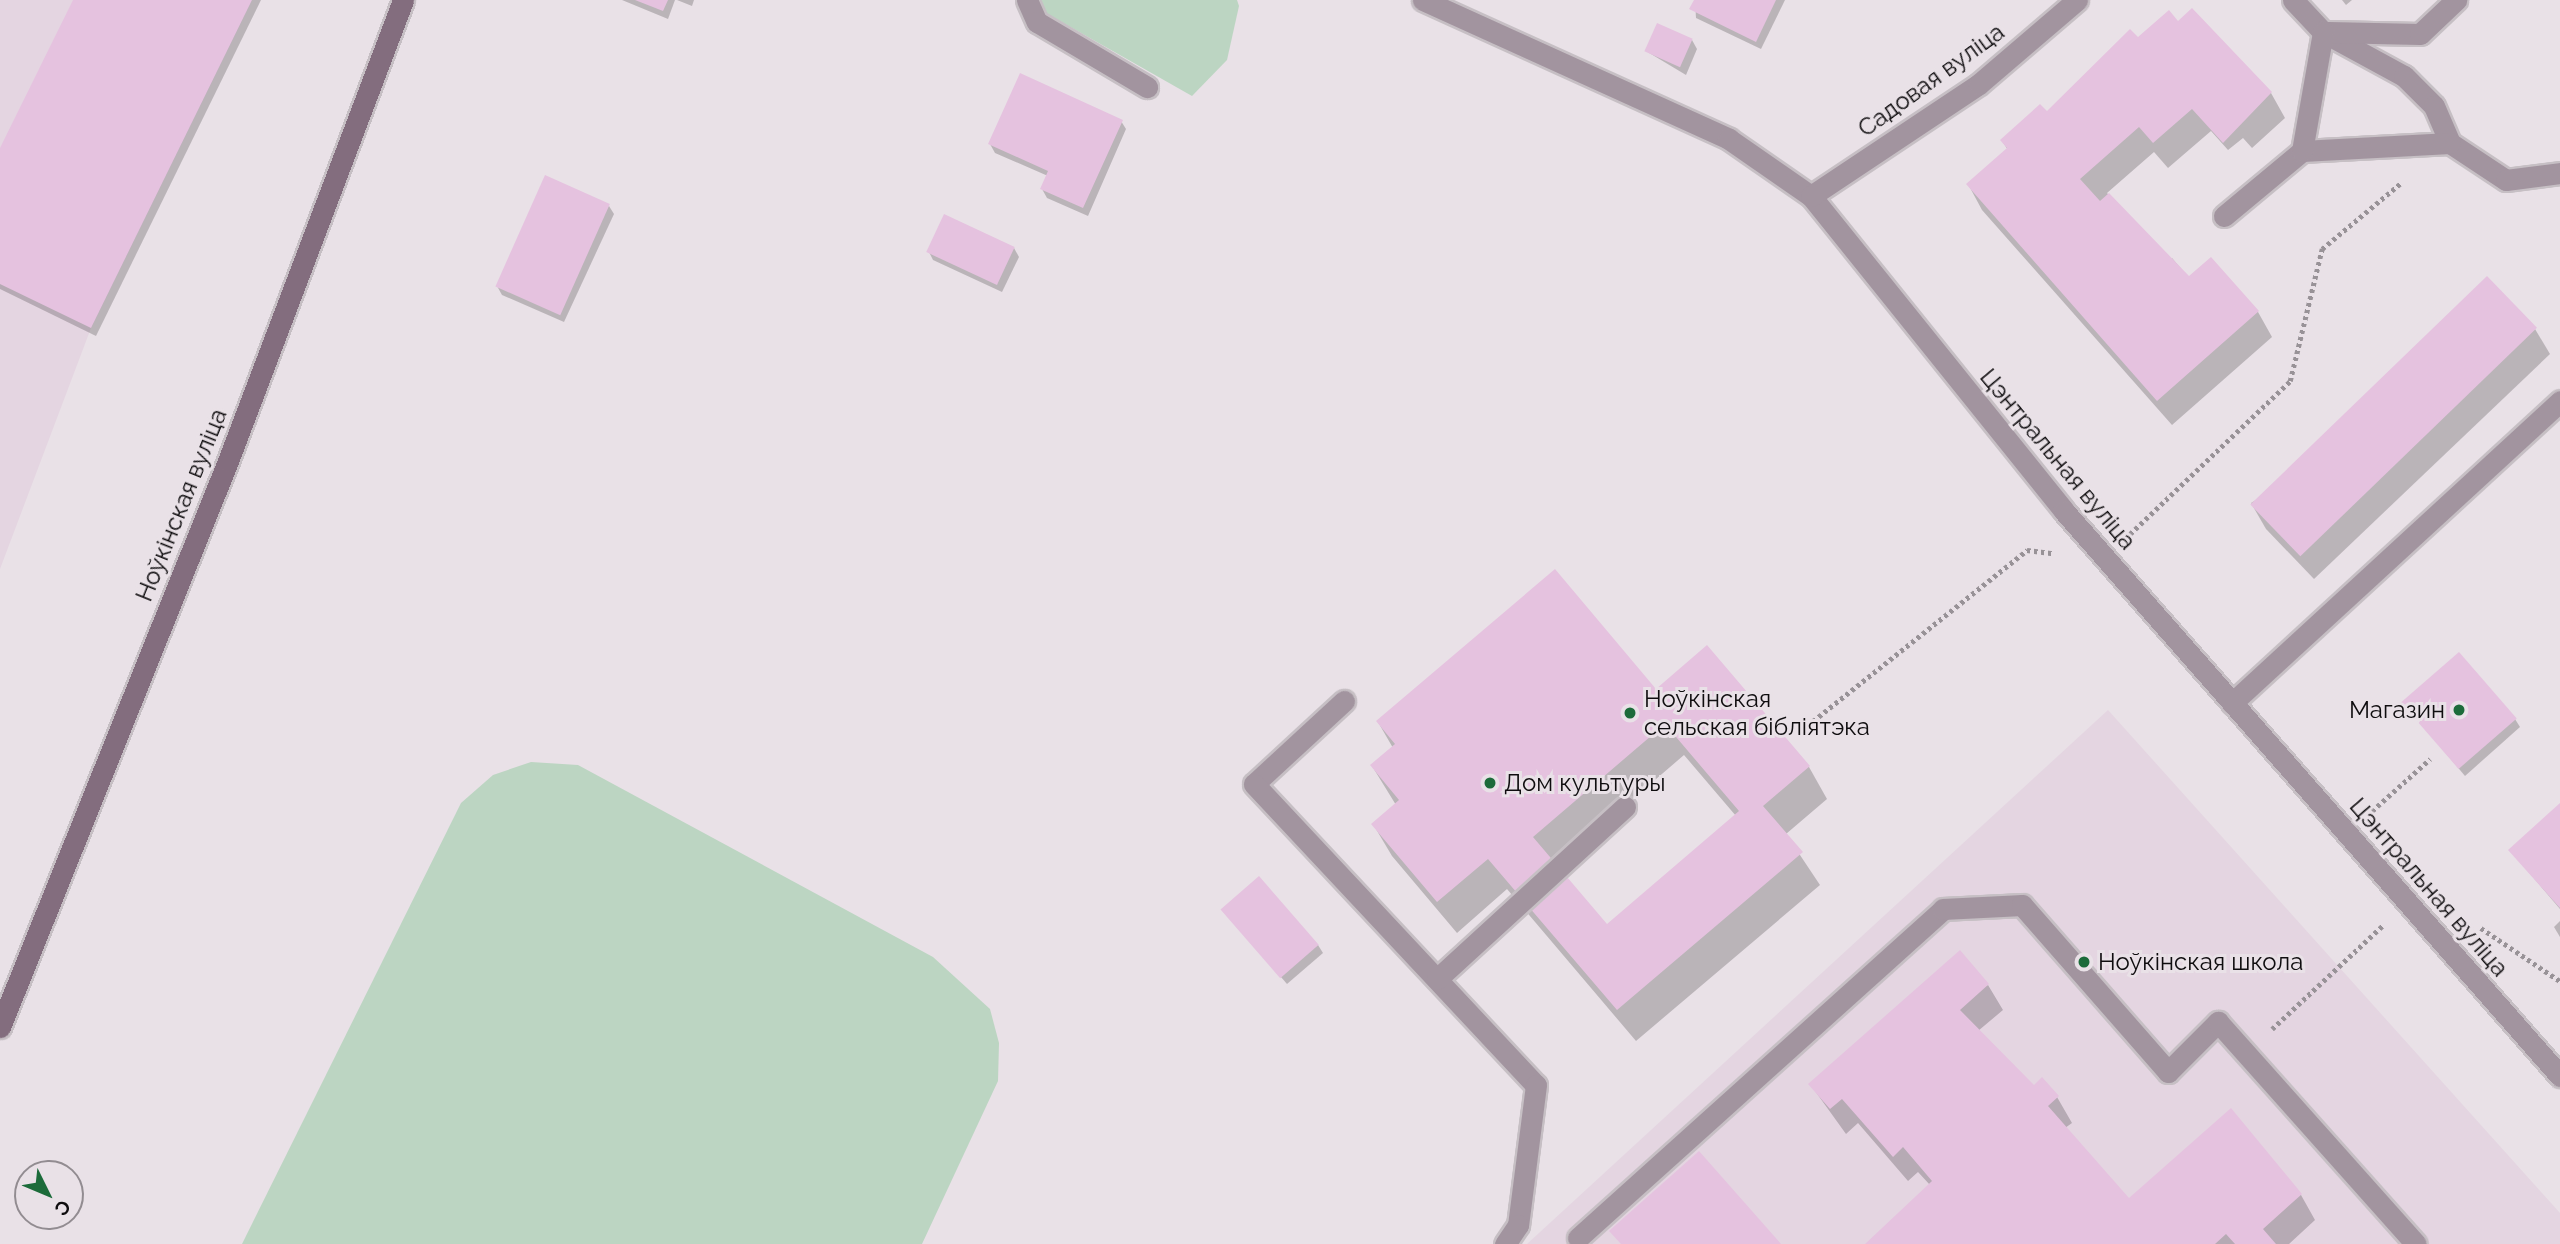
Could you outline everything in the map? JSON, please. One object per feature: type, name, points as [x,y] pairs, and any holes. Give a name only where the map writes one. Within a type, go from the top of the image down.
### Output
[{"type":"main road","name":"Ноўкінская вуліца","points":[[0,1027],[228,461],[403,0]]},
{"type":"street","points":[[1027,0],[1037,22],[1147,87]]},
{"type":"street","name":"Садовая вуліца","points":[[1811,196],[1979,84],[2077,0]]},
{"type":"street","points":[[2293,0],[2323,32],[2404,76],[2434,106],[2450,143],[2506,180],[2560,173]]},
{"type":"street","points":[[2323,32],[2420,34],[2456,0]]},
{"type":"street","name":"Цэнтральная вуліца","points":[[1434,2],[1730,139],[1811,196],[2105,557],[2560,1076]]},
{"type":"street","points":[[2302,151],[2323,32]]},
{"type":"street","points":[[2224,216],[2302,151],[2450,143]]},
{"type":"street","points":[[2232,703],[2560,401]]},
{"type":"street","points":[[1344,701],[1254,784],[1536,1085],[1518,1225],[1506,1244]]},
{"type":"street","points":[[1437,979],[1625,807]]},
{"type":"street","points":[[1578,1238],[1943,909],[2022,905],[2168,1072],[2218,1022],[2416,1244]]},
{"type":"path","points":[[1813,721],[2027,550],[2105,557],[2290,381],[2322,248],[2450,143]]},
{"type":"path","points":[[2371,811],[2430,759]]},
{"type":"path","points":[[2246,1054],[2407,902]]},
{"type":"shaded area","points":[[0,0],[252,0],[91,328],[0,569]]},
{"type":"shaded area","name":"Ноўкінская школа","points":[[2108,710],[2560,1213],[2560,1244],[1527,1244]]},
{"type":"green space","points":[[1038,0],[1237,0],[1239,6],[1227,60],[1192,96],[1044,12]]},
{"type":"green space","points":[[531,762],[578,765],[933,957],[990,1009],[999,1043],[998,1081],[922,1244],[242,1244],[461,803],[493,775]]},
{"type":"building","points":[[73,0],[252,0],[91,328],[0,284],[0,148]]},
{"type":"building","points":[[635,0],[668,0],[663,11]]},
{"type":"building","points":[[1694,0],[1776,0],[1756,42],[1689,9]]},
{"type":"building","points":[[2192,8],[2272,92],[2223,143],[2192,109],[2153,143],[2139,127],[2080,179],[2100,201],[2109,193],[2189,276],[2211,257],[2259,311],[2157,401],[1966,184],[2007,148],[2000,140],[2040,104],[2047,111],[2130,29],[2138,37],[2169,10],[2178,21]]},
{"type":"building","points":[[1657,23],[1693,39],[1680,67],[1644,51]]},
{"type":"building","points":[[1020,73],[1123,120],[1083,208],[1040,189],[1048,171],[988,144]]},
{"type":"building","points":[[545,175],[610,204],[560,315],[495,286]]},
{"type":"building","points":[[944,214],[1015,247],[997,285],[926,252]]},
{"type":"building","points":[[2487,276],[2537,328],[2300,556],[2250,505]]},
{"type":"building","name":"Дом культуры","points":[[1555,569],[1656,689],[1707,645],[1810,766],[1763,806],[1803,852],[1617,1010],[1488,859],[1437,902],[1371,824],[1399,800],[1370,765],[1395,744],[1376,721]],"holes":[[[1665,724],[1739,811],[1607,924],[1533,837]]]},
{"type":"building","name":"Магазин","points":[[2459,652],[2517,718],[2459,769],[2401,703]]},
{"type":"building","points":[[2560,803],[2560,908],[2508,850]]},
{"type":"building","points":[[1259,876],[1319,945],[1280,978],[1221,909]]},
{"type":"building","points":[[1960,950],[1989,984],[1960,1010],[2034,1085],[2042,1077],[2059,1096],[2048,1106],[2129,1198],[2231,1108],[2302,1194],[2263,1229],[2276,1244],[2235,1244],[2226,1234],[2215,1244],[1865,1244],[1932,1181],[1903,1147],[1893,1157],[1842,1099],[1830,1109],[1808,1084]]},
{"type":"building","points":[[1699,1151],[1781,1244],[1621,1244],[1609,1231]]},
{"type":"place","name":"Магазин","points":[[2459,710]]},
{"type":"place","name":"Ноўкінская сельская бібліятэка","points":[[1630,713]]},
{"type":"place","name":"Дом культуры","points":[[1490,783]]},
{"type":"place","name":"Ноўкінская школа","points":[[2084,962]]}]
